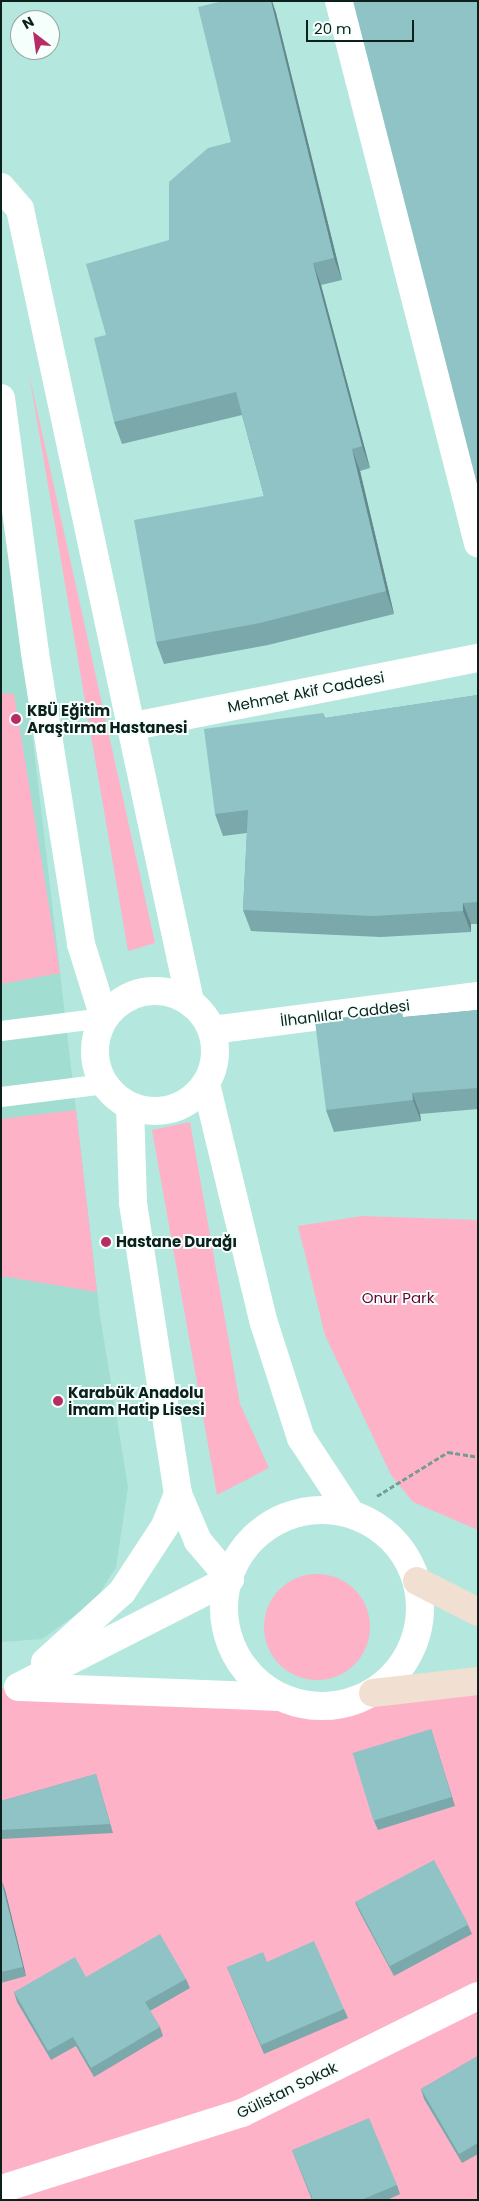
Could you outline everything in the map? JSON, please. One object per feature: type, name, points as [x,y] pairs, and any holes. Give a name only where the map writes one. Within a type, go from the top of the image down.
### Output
[{"type":"main road","points":[[417,1580],[478,1612]]},
{"type":"main road","points":[[373,1693],[478,1681]]},
{"type":"street","points":[[339,1],[478,543]]},
{"type":"street","points":[[1,187],[20,209],[134,726],[190,1001],[212,1030],[216,1049],[206,1084],[264,1323],[300,1438],[352,1514]]},
{"type":"street","points":[[1,398],[35,653],[80,935],[104,1018]]},
{"type":"street","name":"Mehmet Akif Caddesi","points":[[134,726],[478,658]]},
{"type":"street","points":[[190,1001],[153,990],[117,1004],[104,1018],[95,1051],[105,1084],[130,1106],[147,1110],[180,1106],[206,1084]]},
{"type":"street","name":"İlhanlılar Caddesi","points":[[212,1030],[478,996]]},
{"type":"street","points":[[130,1106],[133,1202],[178,1494],[198,1541],[230,1579]]},
{"type":"street","points":[[10,1687],[122,1592],[165,1526],[178,1494]]},
{"type":"street","points":[[10,1687],[279,1698],[310,1706],[335,1706],[373,1693],[398,1672],[414,1644],[421,1613],[417,1580],[404,1552],[381,1528],[352,1514],[319,1510],[286,1516],[258,1533],[238,1558],[230,1579],[224,1622],[234,1653],[253,1679],[279,1698]]},
{"type":"street","points":[[10,1687],[230,1579]]},
{"type":"street","name":"Gülistan Sokak","points":[[1,2188],[242,2113],[478,1996]]},
{"type":"lane","points":[[1,1031],[104,1018]]},
{"type":"lane","points":[[1,1097],[105,1084]]},
{"type":"path","points":[[352,1514],[448,1452],[478,1457]]},
{"type":"shaded area","points":[[1,465],[100,1316],[128,1487],[116,1567],[95,1601],[42,1639],[1,1642]]},
{"type":"green space","points":[[29,374],[155,943],[128,951]]},
{"type":"green space","points":[[1,693],[14,694],[60,973],[1,984]]},
{"type":"green space","points":[[76,1110],[97,1292],[1,1276],[1,1119]]},
{"type":"green space","points":[[190,1122],[240,1404],[269,1468],[217,1495],[152,1130]]},
{"type":"green space","name":"Onur Park","points":[[362,1216],[478,1220],[478,1530],[413,1502],[391,1475],[325,1335],[298,1226]]},
{"type":"green space","points":[[317,1574],[337,1578],[354,1590],[366,1607],[370,1627],[366,1647],[354,1664],[337,1676],[317,1680],[297,1676],[280,1664],[268,1647],[264,1627],[268,1607],[280,1590],[297,1578]]},
{"type":"green space","points":[[478,1681],[478,2200],[1,2200],[1,1688],[279,1697],[311,1706],[343,1705],[373,1693]]},
{"type":"building","points":[[223,1],[271,1],[334,258],[313,263],[362,446],[352,449],[386,591],[260,623],[156,642],[134,520],[264,496],[236,392],[114,422],[94,338],[106,335],[86,264],[169,240],[169,182],[208,148],[231,142],[198,7]]},
{"type":"building","points":[[353,1],[478,1],[478,488]]},
{"type":"building","points":[[478,695],[478,902],[463,903],[463,911],[373,916],[243,910],[248,810],[215,814],[204,729],[323,713],[324,718]]},
{"type":"building","points":[[402,1010],[403,1017],[478,1010],[478,1088],[412,1093],[413,1100],[326,1110],[315,1021]]},
{"type":"building","points":[[431,1729],[452,1797],[373,1821],[353,1753]]},
{"type":"building","points":[[96,1774],[110,1824],[1,1830],[1,1801]]},
{"type":"building","points":[[434,1860],[468,1924],[390,1966],[355,1902]]},
{"type":"building","points":[[1,1880],[23,1967],[1,1972]]},
{"type":"building","points":[[160,1934],[186,1979],[145,2002],[160,2027],[91,2068],[73,2037],[48,2051],[14,1992],[75,1957],[86,1977]]},
{"type":"building","points":[[314,1941],[344,2009],[261,2045],[227,1967],[263,1952],[267,1962]]},
{"type":"building","points":[[478,2056],[478,2143],[459,2154],[421,2089]]},
{"type":"building","points":[[369,2118],[397,2185],[361,2200],[313,2200],[292,2150]]},
{"type":"place","name":"KBÜ Eğitim Araştırma Hastanesi","points":[[16,719]]},
{"type":"place","name":"Hastane Durağı","points":[[106,1242]]},
{"type":"place","name":"Karabük Anadolu İmam Hatip Lisesi","points":[[58,1401]]}]
